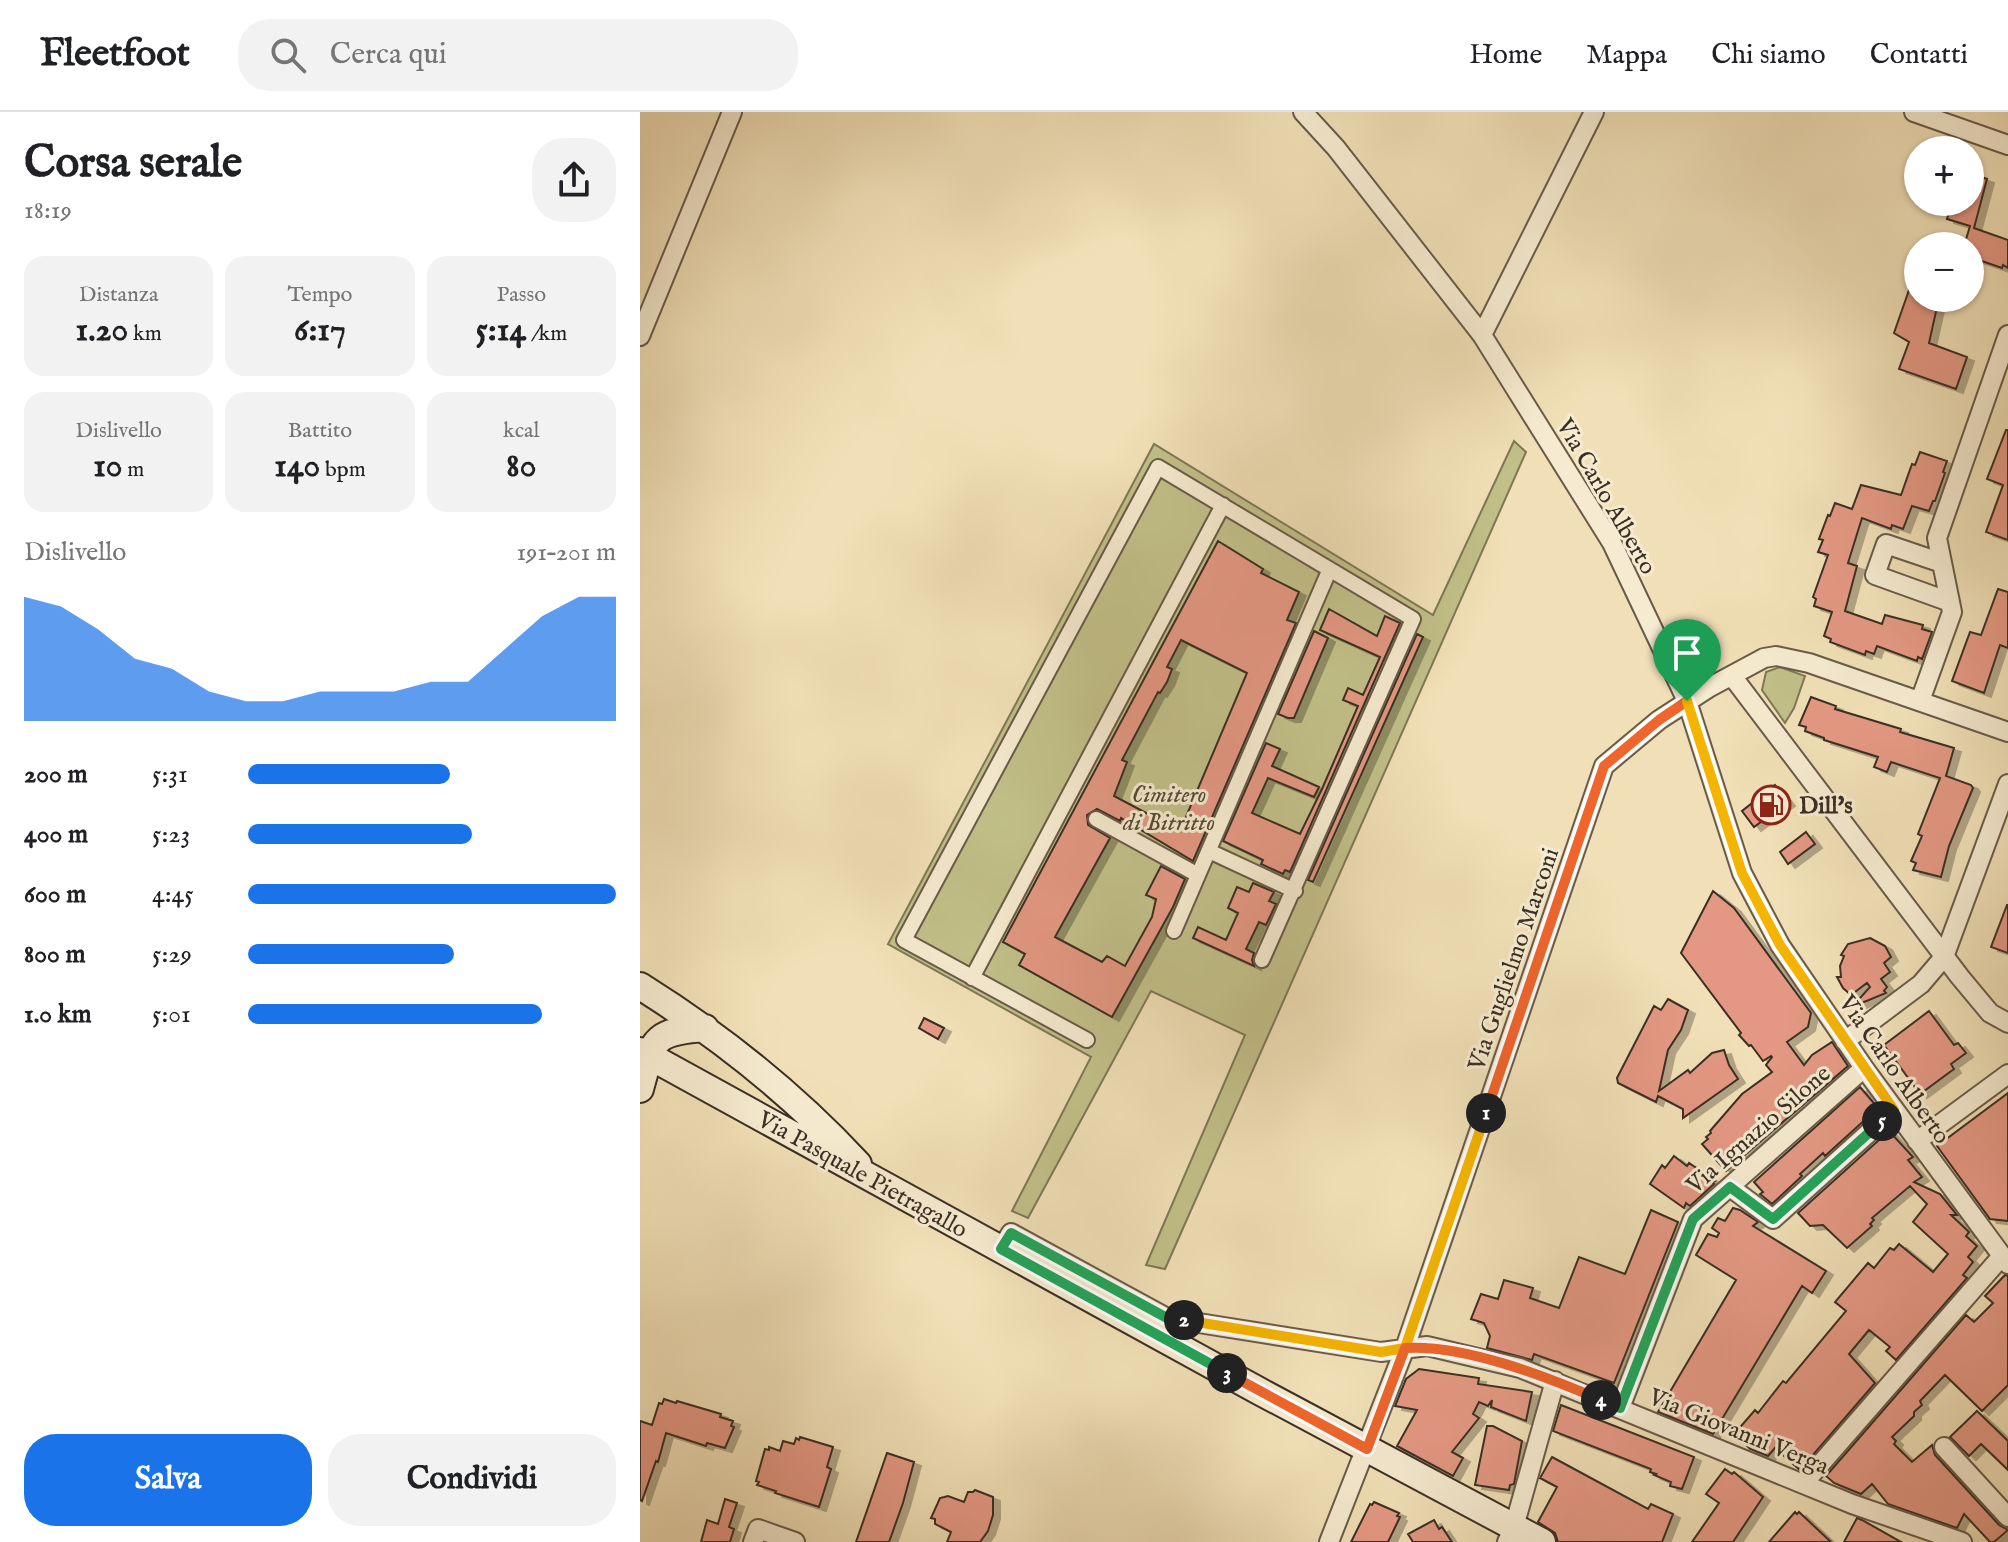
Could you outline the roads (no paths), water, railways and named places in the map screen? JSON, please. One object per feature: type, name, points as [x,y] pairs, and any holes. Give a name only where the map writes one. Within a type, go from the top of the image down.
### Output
[{"type":"main road","points":[[640,986],[705,1028],[816,1119],[874,1181]]},
{"type":"main road","points":[[640,1089],[644,1054],[662,1035],[705,1028]]},
{"type":"main road","name":"Via Pasquale Pietragallo","points":[[644,1054],[1001,1249],[1163,1326],[1510,1534],[1542,1542]]},
{"type":"main road","points":[[640,1102],[673,1069]]},
{"type":"street","points":[[640,336],[732,112]]},
{"type":"street","name":"Via Carlo Alberto","points":[[1303,112],[1336,148],[1482,335],[1612,543],[1687,701],[1742,873],[1780,945],[1864,1068],[2005,1260]]},
{"type":"street","points":[[1482,335],[1594,112]]},
{"type":"street","points":[[1914,112],[2008,145]]},
{"type":"street","points":[[1920,701],[1952,612],[1937,538],[2008,335]]},
{"type":"street","points":[[1087,1040],[904,940],[1158,467],[1413,619],[1262,960]]},
{"type":"street","points":[[972,978],[1223,505]]},
{"type":"street","points":[[1942,563],[1886,544],[1875,575],[1950,602]]},
{"type":"street","points":[[1174,931],[1329,571]]},
{"type":"street","name":"Via Guglielmo Marconi","points":[[1329,1542],[1405,1348],[1604,766],[1687,701],[1764,658],[1776,656],[1809,663],[2008,732]]},
{"type":"street","points":[[1732,676],[1944,957],[1990,1013],[2008,1023]]},
{"type":"street","points":[[1845,1041],[1921,984],[1944,957],[2008,784]]},
{"type":"street","points":[[1096,819],[1198,875]]},
{"type":"street","points":[[1209,851],[1295,891]]},
{"type":"street","name":"Via Ignazio Silone","points":[[1620,1408],[1693,1219],[1864,1068]]},
{"type":"street","points":[[1917,1141],[2008,1074]]},
{"type":"street","points":[[1730,1187],[1773,1219],[1894,1110]]},
{"type":"street","points":[[1803,1484],[2005,1260]]},
{"type":"street","name":"Via Giovanni Verga","points":[[1163,1326],[1381,1352],[1427,1346],[1520,1368],[1803,1484],[1962,1542]]},
{"type":"street","points":[[1510,1534],[1555,1381]]},
{"type":"street","points":[[1944,1447],[2008,1517]]},
{"type":"street","points":[[753,1542],[758,1529],[795,1542]]},
{"type":"place","name":"Dill's","points":[[1771,805]]},
{"type":"park label","name":"Cimitero di Bitritto","points":[[1169,808]]}]
